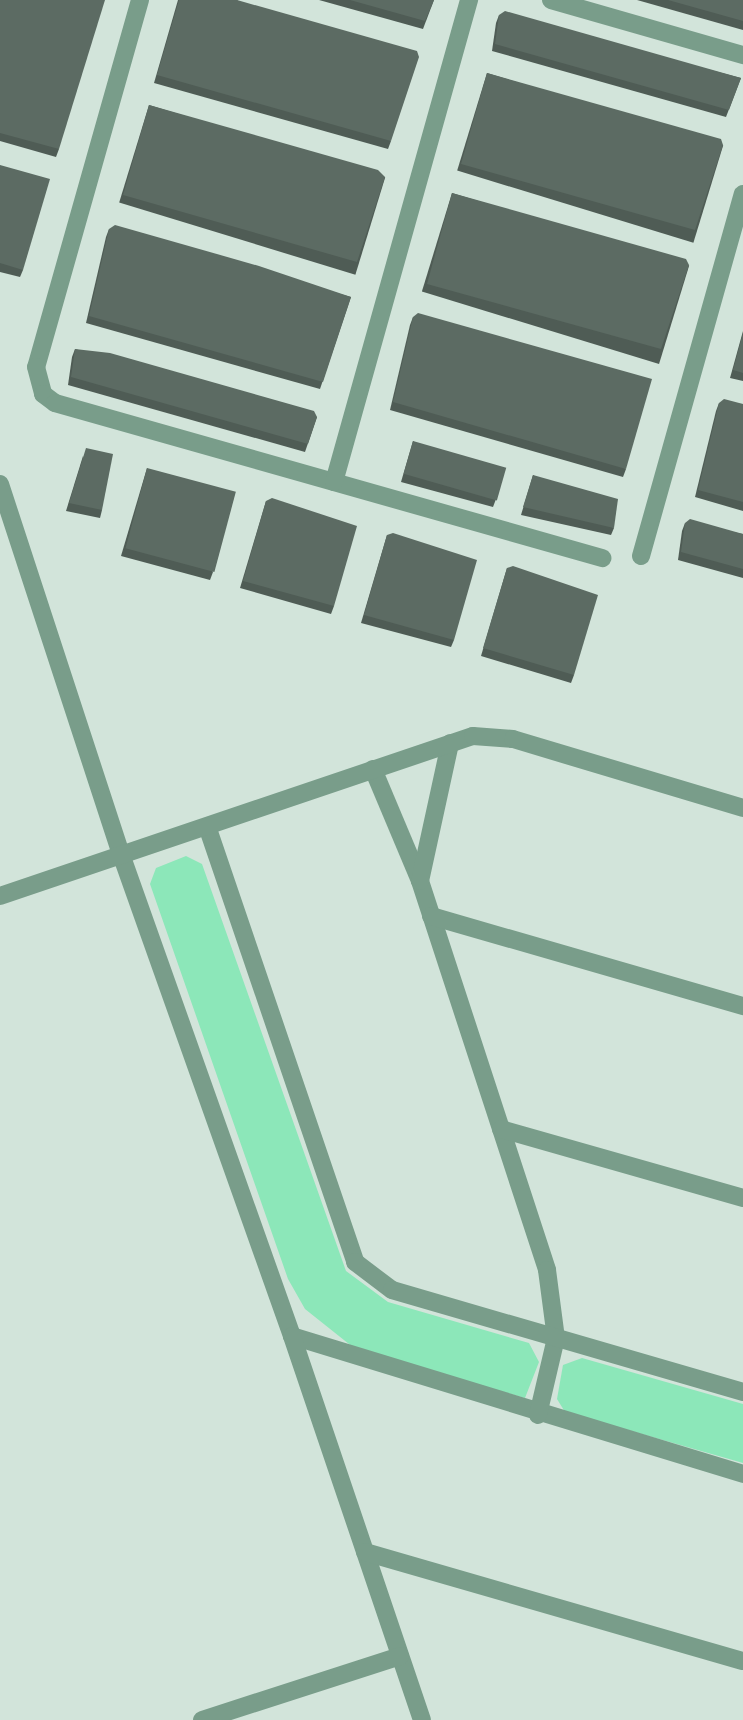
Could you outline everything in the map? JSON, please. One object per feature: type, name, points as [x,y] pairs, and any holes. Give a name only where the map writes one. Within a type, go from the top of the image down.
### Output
[{"type":"street","points":[[140,0],[36,367],[39,387],[55,403],[602,558]]},
{"type":"street","points":[[334,482],[469,0]]},
{"type":"street","points":[[551,0],[743,54]]},
{"type":"street","points":[[641,555],[743,194]]},
{"type":"street","points":[[0,484],[122,857],[292,1336],[422,1720]]},
{"type":"street","points":[[0,896],[208,829],[450,743],[498,736],[743,807]]},
{"type":"street","points":[[420,881],[450,743]]},
{"type":"street","points":[[373,769],[420,881],[547,1270],[556,1338],[538,1415]]},
{"type":"street","points":[[208,829],[355,1262],[392,1290],[743,1392]]},
{"type":"street","points":[[431,916],[743,1006]]},
{"type":"street","points":[[501,1129],[743,1198]]},
{"type":"street","points":[[292,1336],[538,1415],[743,1474]]},
{"type":"street","points":[[365,1552],[743,1661]]},
{"type":"street","points":[[202,1720],[400,1656]]},
{"type":"green space","points":[[186,856],[202,864],[346,1271],[388,1302],[529,1343],[539,1362],[525,1398],[359,1352],[305,1309],[288,1279],[150,884],[156,868]]},
{"type":"green space","points":[[582,1358],[743,1404],[743,1463],[565,1412],[557,1399],[563,1365]]},
{"type":"building","points":[[0,0],[105,0],[59,149],[0,133]]},
{"type":"building","points":[[179,0],[237,0],[417,51],[419,57],[391,141],[157,75]]},
{"type":"building","points":[[350,0],[434,0],[425,21]]},
{"type":"building","points":[[668,0],[743,0],[743,21]]},
{"type":"building","points":[[505,11],[741,78],[729,110],[495,44],[499,15]]},
{"type":"building","points":[[487,73],[721,139],[723,145],[695,230],[461,164]]},
{"type":"building","points":[[149,105],[378,170],[385,177],[357,262],[123,195]]},
{"type":"building","points":[[0,165],[50,179],[23,270],[0,263]]},
{"type":"building","points":[[452,193],[686,259],[689,265],[661,349],[427,284]]},
{"type":"building","points":[[115,225],[259,266],[351,297],[323,382],[89,316],[109,229]]},
{"type":"building","points":[[418,313],[652,379],[626,469],[393,402],[413,317]]},
{"type":"building","points":[[743,333],[743,373],[733,370]]},
{"type":"building","points":[[75,349],[110,353],[314,411],[317,417],[308,444],[71,377]]},
{"type":"building","points":[[724,399],[743,404],[743,502],[698,490],[719,403]]},
{"type":"building","points":[[413,441],[506,468],[497,500],[404,474]]},
{"type":"building","points":[[86,448],[113,454],[102,510],[69,503]]},
{"type":"building","points":[[147,468],[236,492],[214,572],[126,548]]},
{"type":"building","points":[[533,475],[618,499],[614,528],[523,507]]},
{"type":"building","points":[[272,498],[357,526],[334,606],[243,581],[266,501]]},
{"type":"building","points":[[690,519],[743,534],[743,569],[681,552],[685,523]]},
{"type":"building","points":[[393,533],[477,560],[454,640],[364,615],[387,535]]},
{"type":"building","points":[[513,566],[598,595],[574,675],[483,648],[507,568]]}]
